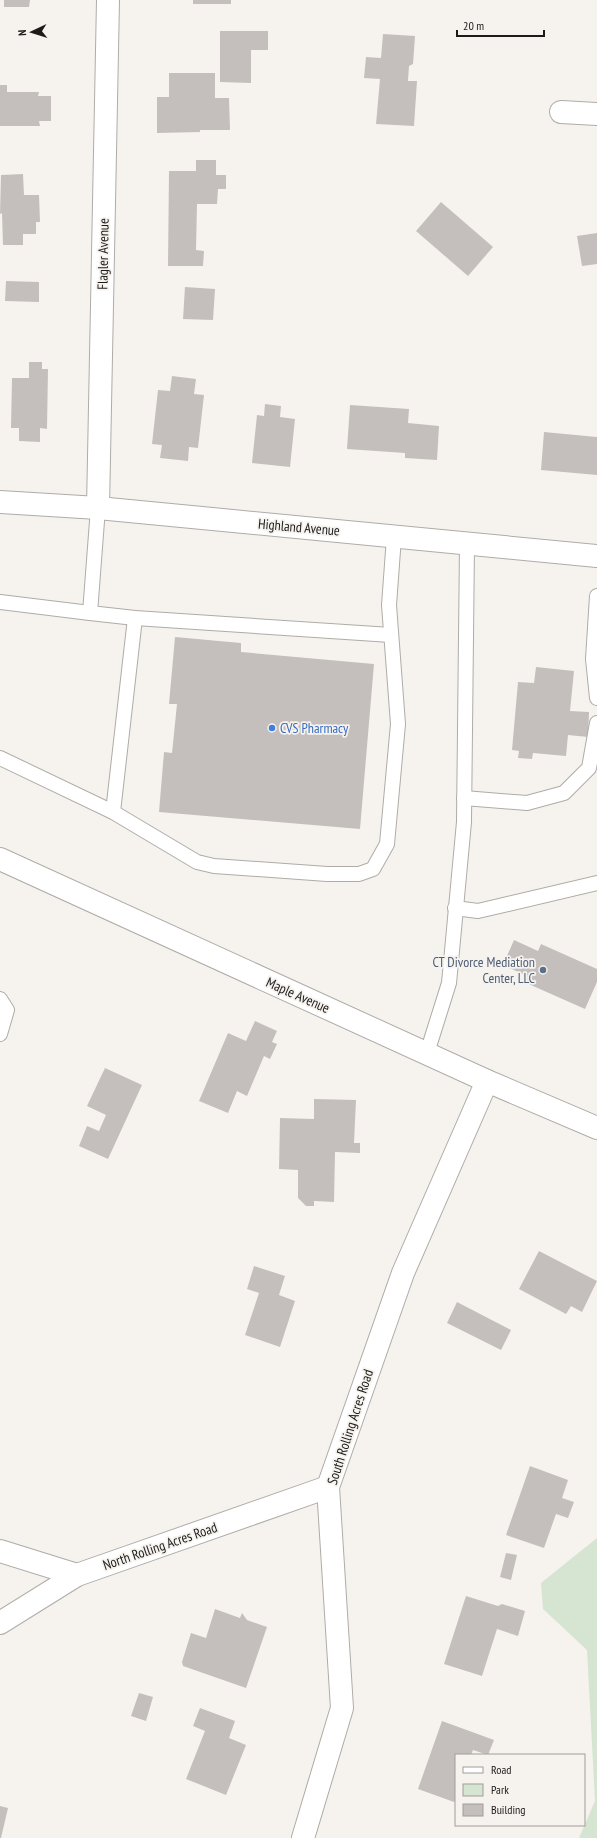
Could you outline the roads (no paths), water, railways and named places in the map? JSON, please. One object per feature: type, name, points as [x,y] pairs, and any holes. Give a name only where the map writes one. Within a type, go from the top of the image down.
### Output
[{"type":"main road","name":"Flagler Avenue","points":[[98,508],[108,0]]},
{"type":"main road","points":[[561,112],[597,114]]},
{"type":"main road","name":"Highland Avenue","points":[[0,502],[98,508],[597,556]]},
{"type":"main road","name":"Maple Avenue","points":[[0,859],[487,1081],[597,1128]]},
{"type":"main road","name":"South Rolling Acres Road","points":[[303,1838],[342,1708],[328,1487],[403,1273],[487,1081]]},
{"type":"main road","name":"North Rolling Acres Road","points":[[0,1622],[77,1575],[328,1487]]},
{"type":"main road","points":[[0,1551],[77,1575]]},
{"type":"lane","points":[[90,613],[98,508]]},
{"type":"lane","points":[[0,758],[113,812],[197,862],[214,866],[327,874],[359,874],[373,868],[387,844],[398,724],[389,605],[394,537]]},
{"type":"lane","points":[[427,1053],[448,983],[464,822],[467,544]]},
{"type":"lane","points":[[597,596],[593,659],[597,698]]},
{"type":"lane","points":[[0,602],[135,618],[391,635]]},
{"type":"lane","points":[[113,812],[135,618]]},
{"type":"lane","points":[[464,798],[527,803],[564,793],[589,768],[597,723]]},
{"type":"lane","points":[[455,908],[478,911],[597,884]]},
{"type":"lane","points":[[0,999],[7,1010],[0,1034]]},
{"type":"place","name":"CVS Pharmacy","points":[[272,728]]},
{"type":"place","name":"CT Divorce Mediation Center, LLC","points":[[543,970]]}]
